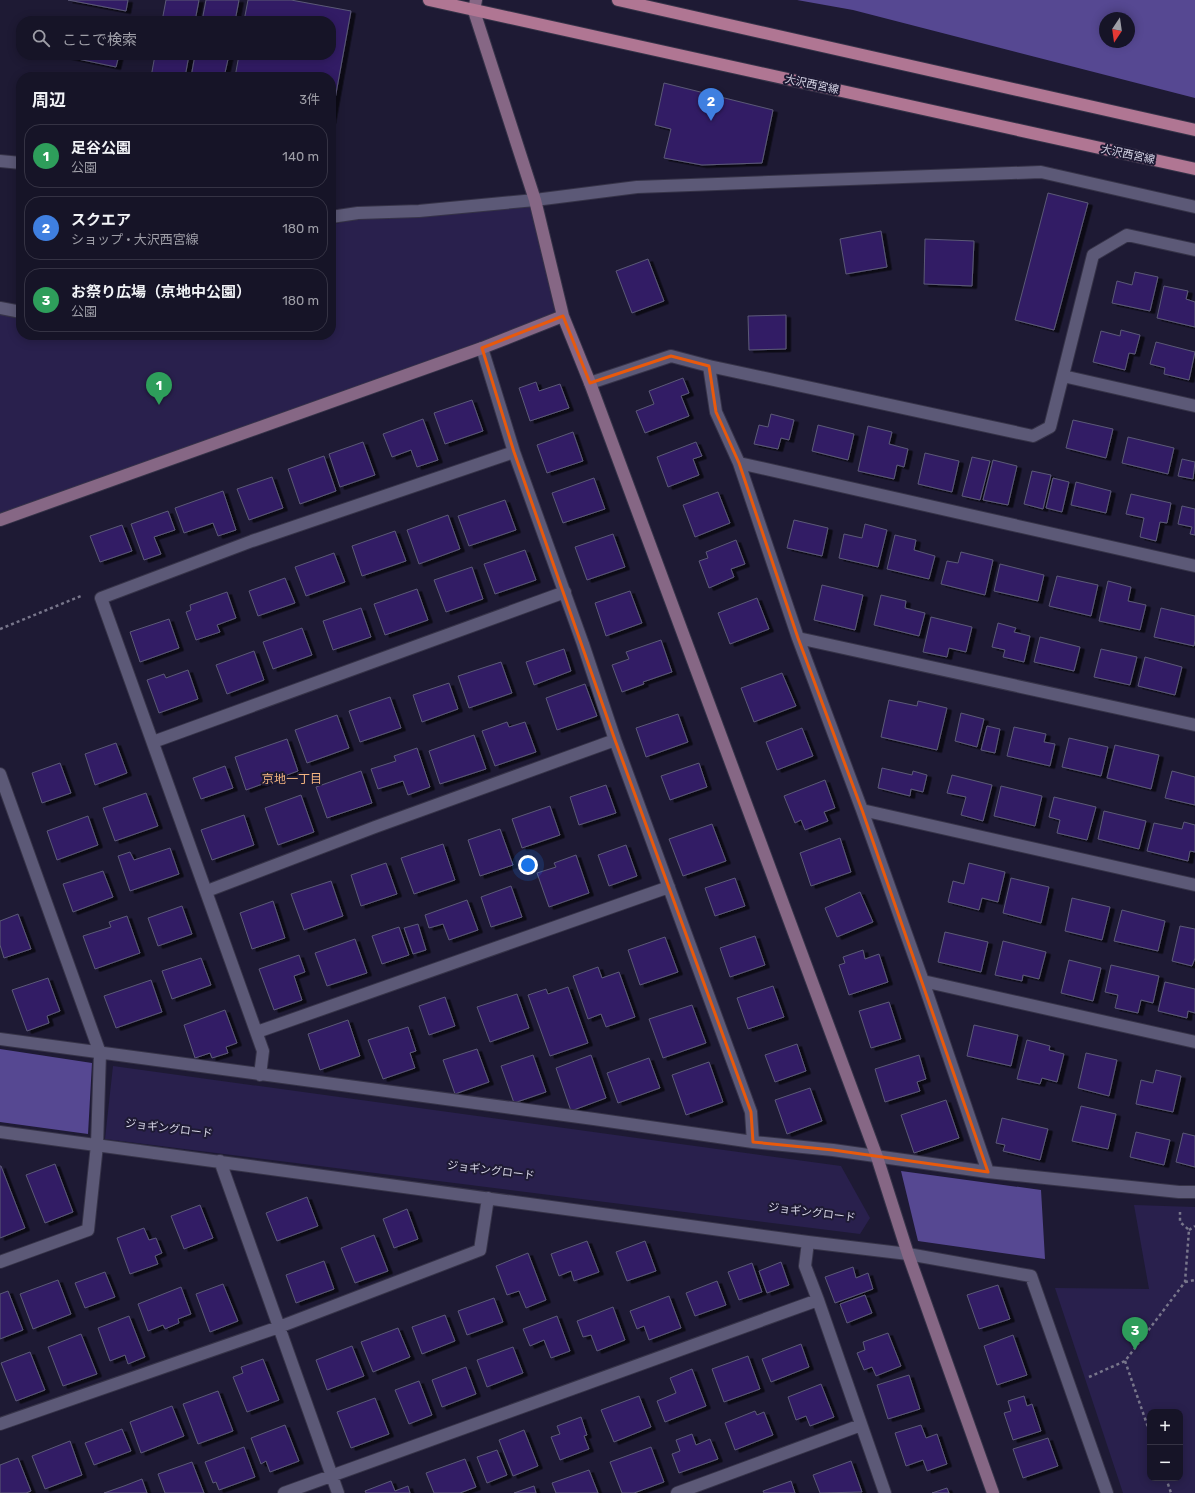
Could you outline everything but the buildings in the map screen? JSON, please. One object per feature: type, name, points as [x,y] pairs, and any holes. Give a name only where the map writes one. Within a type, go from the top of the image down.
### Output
[{"type":"main road","name":"大沢西宮線","points":[[429,0],[475,5],[1195,168]]},
{"type":"main road","points":[[618,0],[1195,130]]},
{"type":"street","points":[[475,5],[535,200],[563,316],[590,383],[877,1157],[908,1254],[993,1493]]},
{"type":"street","points":[[0,161],[16,163]]},
{"type":"street","points":[[336,216],[358,213],[419,211],[535,200],[637,187],[1041,172],[1195,207]]},
{"type":"street","points":[[590,383],[671,356],[709,366],[1033,436],[1050,426],[1093,255],[1127,235],[1195,250]]},
{"type":"street","points":[[0,308],[16,311]]},
{"type":"street","points":[[0,520],[482,348],[563,316]]},
{"type":"street","points":[[482,348],[514,452],[565,592],[615,740],[751,1112],[753,1142]]},
{"type":"street","points":[[709,366],[716,412],[739,463],[798,638],[862,810],[923,981],[988,1172]]},
{"type":"street","points":[[1063,376],[1195,406]]},
{"type":"street","points":[[260,1075],[263,1052],[257,1032],[101,598],[252,541],[514,452]]},
{"type":"street","points":[[739,463],[1195,566]]},
{"type":"street","points":[[153,742],[565,592]]},
{"type":"street","points":[[798,638],[1195,725]]},
{"type":"street","points":[[207,891],[375,827],[615,740]]},
{"type":"street","points":[[0,774],[3,794],[100,1053],[97,1145],[88,1230],[0,1262]]},
{"type":"street","points":[[862,810],[1195,884]]},
{"type":"street","points":[[257,1032],[668,887]]},
{"type":"street","points":[[923,981],[1195,1042]]},
{"type":"street","points":[[0,1039],[594,1119],[753,1142],[833,1150],[988,1172],[1179,1192],[1195,1192]]},
{"type":"street","points":[[0,1132],[808,1242],[908,1254],[1031,1276],[1107,1493]]},
{"type":"street","points":[[220,1161],[338,1493]]},
{"type":"street","points":[[0,1424],[279,1327],[480,1250],[488,1198]]},
{"type":"street","points":[[808,1242],[805,1266],[885,1493]]},
{"type":"street","points":[[284,1493],[818,1300]]},
{"type":"street","points":[[677,1493],[862,1426]]},
{"type":"path","points":[[0,630],[80,596],[101,598]]},
{"type":"path","points":[[1179,1192],[1180,1222],[1189,1230]]},
{"type":"path","points":[[1189,1230],[1195,1226]]},
{"type":"path","points":[[1070,1386],[1125,1361],[1185,1282],[1189,1230]]},
{"type":"path","points":[[1185,1282],[1195,1280]]},
{"type":"path","points":[[1125,1361],[1147,1424]]},
{"type":"path","points":[[1167,1481],[1171,1493]]},
{"type":"highlighted area","points":[[563,316],[590,383],[671,356],[709,366],[716,412],[739,463],[798,638],[862,810],[988,1172],[833,1150],[753,1142],[751,1112],[615,740],[514,452],[482,348]]},
{"type":"shaded area","points":[[797,0],[1195,0],[1195,98],[853,10]]},
{"type":"shaded area","points":[[535,200],[563,316],[0,520],[0,313],[16,314],[16,340],[336,340],[336,224],[368,216]]},
{"type":"shaded area","points":[[0,1049],[92,1063],[88,1134],[0,1122]]},
{"type":"shaded area","points":[[113,1066],[841,1166],[870,1218],[860,1234],[105,1139]]},
{"type":"shaded area","points":[[901,1171],[1041,1190],[1045,1259],[918,1241]]},
{"type":"shaded area","points":[[1134,1205],[1195,1207],[1195,1493],[1123,1493],[1055,1288],[1149,1289]]},
{"type":"place","name":"スクエア","points":[[711,121]]},
{"type":"place","name":"足谷公園","points":[[159,405]]},
{"type":"place","name":"お祭り広場（京地中公園）","points":[[1135,1350]]},
{"type":"district","name":"京地一丁目","points":[[292,779]]}]
